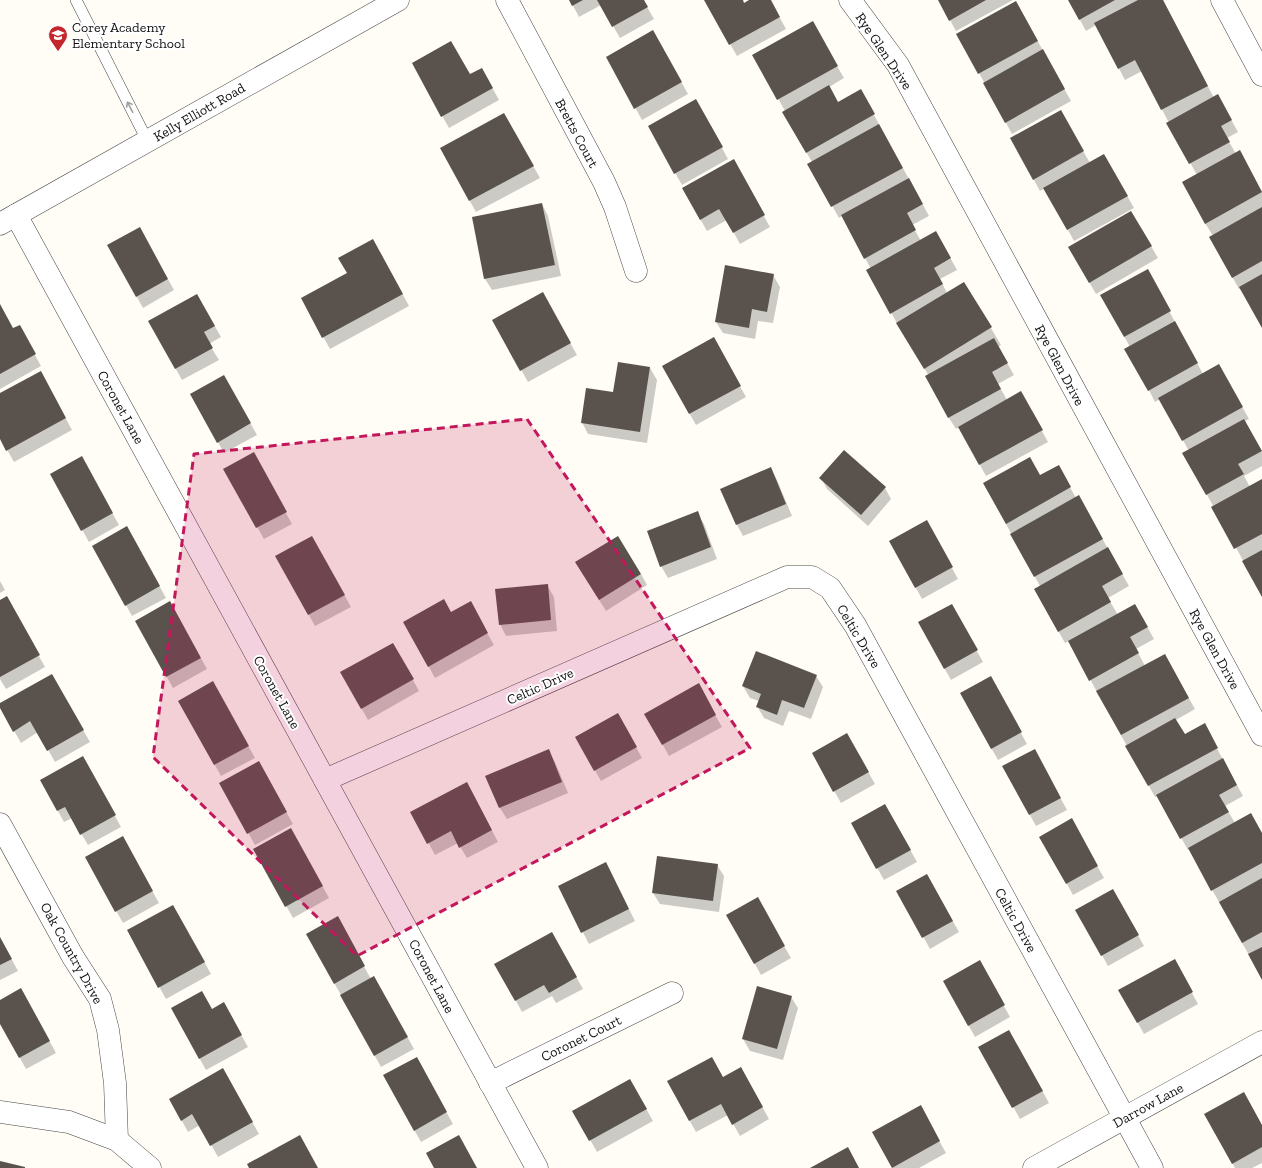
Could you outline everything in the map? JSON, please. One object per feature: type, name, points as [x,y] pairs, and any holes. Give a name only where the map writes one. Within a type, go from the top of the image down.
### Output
[{"type":"street","name":"Kelly Elliott Road","points":[[8,220],[398,0]]},
{"type":"street","name":"Bretts Court","points":[[507,0],[604,182],[615,207],[636,271]]},
{"type":"street","name":"Rye Glen Drive","points":[[850,0],[898,65],[1262,735]]},
{"type":"street","points":[[1222,0],[1262,75]]},
{"type":"street","name":"Coronet Lane","points":[[8,220],[325,780],[537,1168]]},
{"type":"street","name":"Celtic Drive","points":[[325,780],[787,577],[812,577],[830,588],[855,625],[1152,1168]]},
{"type":"street","name":"Oak Country Drive","points":[[0,824],[73,957],[100,999],[108,1030],[115,1083],[117,1140]]},
{"type":"street","name":"Coronet Court","points":[[490,1083],[672,993]]},
{"type":"street","name":"Darrow Lane","points":[[1034,1168],[1262,1042]]},
{"type":"street","points":[[0,1112],[69,1122],[117,1140],[150,1168]]},
{"type":"lane","points":[[76,0],[148,142]]},
{"type":"highlighted area","points":[[527,419],[750,748],[357,956],[153,757],[194,454]]},
{"type":"building","points":[[569,0],[583,0],[572,6]]},
{"type":"building","points":[[597,0],[644,0],[648,7],[612,27]]},
{"type":"building","points":[[704,0],[743,0],[744,3],[749,0],[771,0],[780,17],[729,45]]},
{"type":"building","points":[[938,0],[986,0],[949,21]]},
{"type":"building","points":[[1068,0],[1115,0],[1079,20]]},
{"type":"building","points":[[1138,0],[1163,0],[1208,86],[1161,110],[1135,60],[1118,69],[1094,23]]},
{"type":"building","points":[[1016,1],[1038,41],[978,74],[956,34]]},
{"type":"building","points":[[813,21],[838,66],[777,100],[752,55]]},
{"type":"building","points":[[653,30],[682,82],[634,109],[606,57]]},
{"type":"building","points":[[451,41],[470,74],[482,68],[493,88],[441,117],[412,63]]},
{"type":"building","points":[[1043,49],[1065,89],[1005,123],[983,83]]},
{"type":"building","points":[[829,85],[838,102],[861,89],[875,114],[806,153],[782,112]]},
{"type":"building","points":[[1218,94],[1232,120],[1221,126],[1230,142],[1189,164],[1166,123]]},
{"type":"building","points":[[696,99],[723,147],[674,174],[648,126]]},
{"type":"building","points":[[1061,110],[1084,151],[1033,180],[1010,138]]},
{"type":"building","points":[[504,113],[534,166],[469,201],[440,148]]},
{"type":"building","points":[[879,124],[903,168],[831,207],[807,164]]},
{"type":"building","points":[[1240,150],[1262,192],[1205,224],[1182,182]]},
{"type":"building","points":[[1104,154],[1128,196],[1067,230],[1043,188]]},
{"type":"building","points":[[734,159],[765,215],[733,233],[719,209],[700,220],[682,188]]},
{"type":"building","points":[[909,178],[923,204],[907,213],[916,230],[864,259],[841,215]]},
{"type":"building","points":[[542,203],[555,265],[484,279],[472,217]]},
{"type":"building","points":[[1262,207],[1262,261],[1232,278],[1209,237]]},
{"type":"building","points":[[1131,211],[1152,246],[1089,283],[1068,247]]},
{"type":"building","points":[[140,227],[168,279],[136,297],[107,245]]},
{"type":"building","points":[[936,231],[951,258],[934,268],[943,284],[890,314],[866,270]]},
{"type":"building","points":[[373,239],[403,294],[322,338],[301,298],[347,273],[338,258]]},
{"type":"building","points":[[725,265],[774,274],[767,312],[752,309],[749,328],[715,322]]},
{"type":"building","points":[[1148,269],[1171,311],[1124,337],[1100,295]]},
{"type":"building","points":[[1262,274],[1262,328],[1239,287]]},
{"type":"building","points":[[964,282],[992,327],[924,369],[896,323]]},
{"type":"building","points":[[543,292],[571,343],[520,371],[492,320]]},
{"type":"building","points":[[197,294],[215,326],[204,332],[213,348],[175,369],[148,321]]},
{"type":"building","points":[[0,304],[13,328],[20,325],[36,354],[0,374]]},
{"type":"building","points":[[1175,321],[1198,363],[1148,391],[1124,349]]},
{"type":"building","points":[[714,337],[741,386],[689,414],[662,366]]},
{"type":"building","points":[[994,338],[1008,363],[992,372],[1001,389],[948,418],[925,376]]},
{"type":"building","points":[[618,362],[650,367],[640,432],[581,423],[586,388],[613,392]]},
{"type":"building","points":[[1219,364],[1243,407],[1182,441],[1158,398]]},
{"type":"building","points":[[41,371],[66,418],[6,451],[0,439],[0,393]]},
{"type":"building","points":[[224,375],[251,423],[217,443],[190,394]]},
{"type":"building","points":[[1021,391],[1043,430],[979,465],[958,427]]},
{"type":"building","points":[[1244,419],[1262,451],[1238,464],[1244,474],[1206,495],[1182,453]]},
{"type":"building","points":[[844,450],[886,487],[861,515],[819,478]]},
{"type":"building","points":[[254,452],[287,512],[256,528],[223,469]]},
{"type":"building","points":[[82,456],[113,513],[81,531],[50,474]]},
{"type":"building","points":[[1030,457],[1040,475],[1059,465],[1071,487],[1006,524],[983,483]]},
{"type":"building","points":[[771,467],[786,504],[736,525],[720,489]]},
{"type":"building","points":[[1262,479],[1262,534],[1234,549],[1211,507]]},
{"type":"building","points":[[1079,495],[1103,539],[1034,577],[1010,534]]},
{"type":"building","points":[[698,511],[711,547],[660,567],[647,531]]},
{"type":"building","points":[[927,520],[953,567],[915,588],[889,541]]},
{"type":"building","points":[[127,526],[160,586],[125,606],[92,546]]},
{"type":"building","points":[[312,536],[345,595],[308,615],[275,556]]},
{"type":"building","points":[[618,536],[641,574],[599,600],[575,562]]},
{"type":"building","points":[[1108,547],[1123,574],[1102,586],[1111,602],[1058,632],[1034,589]]},
{"type":"building","points":[[1262,550],[1262,597],[1242,561]]},
{"type":"building","points":[[548,584],[551,620],[499,625],[495,589]]},
{"type":"building","points":[[7,596],[40,655],[0,677],[0,600]]},
{"type":"building","points":[[444,599],[451,612],[471,601],[488,633],[428,667],[403,622]]},
{"type":"building","points":[[170,601],[201,658],[166,677],[135,621]]},
{"type":"building","points":[[952,604],[978,650],[944,669],[918,622]]},
{"type":"building","points":[[1135,604],[1148,627],[1130,637],[1139,653],[1089,681],[1068,641]]},
{"type":"building","points":[[393,643],[414,679],[361,709],[340,672]]},
{"type":"building","points":[[756,651],[817,675],[804,708],[782,700],[777,715],[756,707],[761,694],[742,686]]},
{"type":"building","points":[[1165,654],[1189,698],[1121,735],[1096,691]]},
{"type":"building","points":[[52,674],[84,730],[47,751],[30,721],[13,732],[0,708],[0,703]]},
{"type":"building","points":[[991,676],[1022,732],[991,749],[960,693]]},
{"type":"building","points":[[213,681],[249,746],[214,765],[178,701]]},
{"type":"building","points":[[699,683],[716,715],[662,745],[644,714]]},
{"type":"building","points":[[618,713],[637,747],[594,771],[575,737]]},
{"type":"building","points":[[1175,718],[1185,734],[1205,723],[1218,748],[1148,786],[1125,746]]},
{"type":"building","points":[[847,733],[869,772],[833,792],[812,753]]},
{"type":"building","points":[[549,749],[562,782],[499,808],[485,776]]},
{"type":"building","points":[[1035,749],[1061,798],[1029,815],[1002,766]]},
{"type":"building","points":[[83,756],[116,815],[80,835],[65,807],[57,811],[40,780]]},
{"type":"building","points":[[1223,758],[1237,785],[1219,795],[1229,812],[1180,839],[1156,795]]},
{"type":"building","points":[[259,761],[287,812],[247,834],[219,783]]},
{"type":"building","points":[[467,782],[492,830],[459,848],[451,831],[427,844],[410,812]]},
{"type":"building","points":[[885,804],[911,850],[876,869],[851,823]]},
{"type":"building","points":[[1251,813],[1262,833],[1262,863],[1211,891],[1188,848]]},
{"type":"building","points":[[1072,818],[1098,866],[1066,884],[1039,837]]},
{"type":"building","points":[[291,828],[323,886],[285,907],[253,849]]},
{"type":"building","points":[[123,836],[153,891],[115,912],[85,857]]},
{"type":"building","points":[[657,856],[718,864],[713,901],[652,893]]},
{"type":"building","points":[[606,862],[629,909],[581,933],[558,886]]},
{"type":"building","points":[[927,874],[953,921],[922,938],[896,891]]},
{"type":"building","points":[[1262,878],[1262,932],[1242,943],[1219,902]]},
{"type":"building","points":[[1113,889],[1139,935],[1101,956],[1075,910]]},
{"type":"building","points":[[758,897],[785,946],[754,964],[726,915]]},
{"type":"building","points":[[173,905],[205,962],[158,988],[127,930]]},
{"type":"building","points":[[338,916],[365,966],[334,984],[306,934]]},
{"type":"building","points":[[552,932],[577,977],[549,993],[544,985],[515,1001],[494,964]]},
{"type":"building","points":[[0,937],[12,959],[0,965]]},
{"type":"building","points":[[1262,947],[1262,980],[1248,954]]},
{"type":"building","points":[[1175,959],[1193,992],[1137,1023],[1118,990]]},
{"type":"building","points":[[980,960],[1005,1005],[968,1026],[943,981]]},
{"type":"building","points":[[374,976],[408,1037],[374,1056],[340,995]]},
{"type":"building","points":[[757,986],[792,996],[777,1049],[742,1039]]},
{"type":"building","points":[[21,988],[50,1041],[19,1058],[0,1024],[0,1000]]},
{"type":"building","points":[[202,991],[212,1009],[224,1002],[242,1035],[199,1059],[171,1008]]},
{"type":"building","points":[[1009,1030],[1043,1091],[1012,1108],[978,1047]]},
{"type":"building","points":[[417,1057],[447,1112],[414,1131],[383,1075]]},
{"type":"building","points":[[712,1057],[723,1077],[741,1067],[763,1107],[732,1125],[721,1104],[689,1121],[667,1081]]},
{"type":"building","points":[[223,1068],[253,1122],[210,1146],[192,1114],[181,1121],[169,1099]]},
{"type":"building","points":[[630,1079],[647,1109],[589,1141],[572,1111]]},
{"type":"building","points":[[1244,1092],[1262,1125],[1262,1147],[1232,1164],[1204,1114]]},
{"type":"building","points":[[921,1105],[940,1141],[892,1168],[872,1132]]},
{"type":"building","points":[[300,1135],[318,1168],[249,1168],[247,1164]]},
{"type":"building","points":[[459,1135],[477,1168],[434,1168],[426,1153]]},
{"type":"building","points":[[848,1147],[859,1168],[810,1168]]},
{"type":"building","points":[[0,1161],[25,1167],[25,1168],[0,1168]]},
{"type":"place","name":"Corey Academy Elementary School","points":[[58,52]]}]
